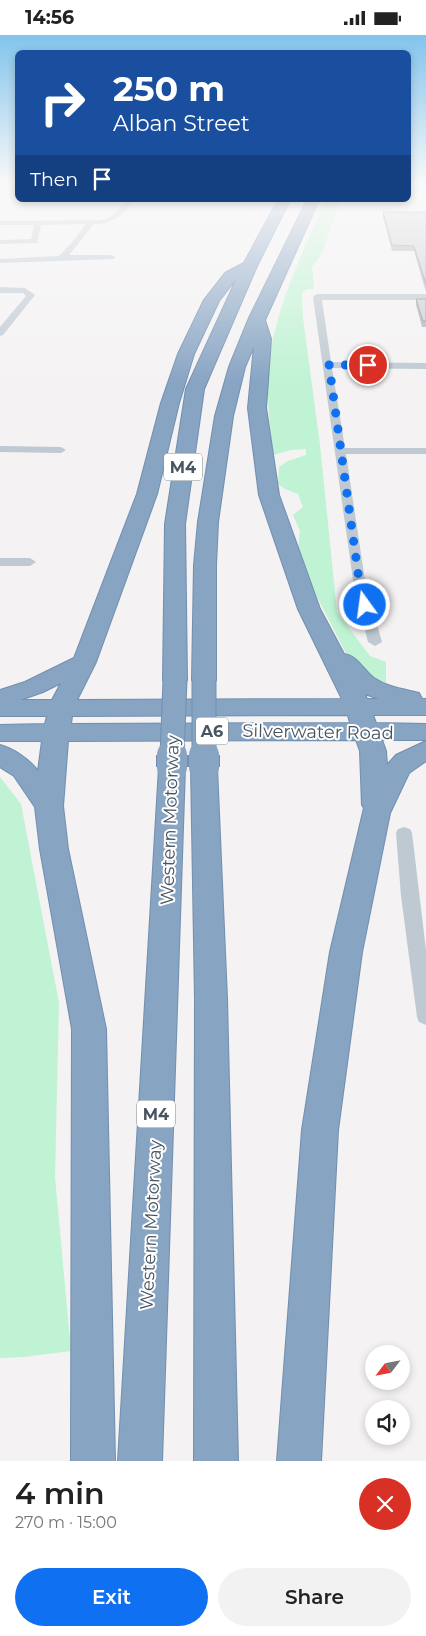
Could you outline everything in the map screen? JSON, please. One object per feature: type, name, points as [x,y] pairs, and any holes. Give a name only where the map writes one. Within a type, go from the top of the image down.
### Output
[{"type":"highway","name":"Western Motorway","points":[[216,1461],[211,999],[188,767],[175,680],[175,524],[195,389],[257,252]]},
{"type":"highway","name":"Western Motorway","points":[[140,1461],[188,767],[204,680],[205,565],[208,522],[224,416],[237,367],[289,252]]},
{"type":"highway","points":[[93,1461],[90,1029],[54,849],[49,806],[52,755],[59,720],[84,662],[147,494],[170,403],[186,354],[212,300],[230,276],[250,266]]},
{"type":"highway","points":[[258,318],[263,339],[257,408],[269,495],[308,609],[358,708],[374,751],[376,813]]},
{"type":"highway","points":[[281,533],[320,615],[355,676],[376,691],[426,701]]},
{"type":"highway","points":[[0,698],[34,687],[84,662]]},
{"type":"highway","name":"Silverwater Road","points":[[0,733],[59,720],[426,707]]},
{"type":"highway","name":"Silverwater Road","points":[[0,708],[59,720],[198,731],[426,733]]},
{"type":"highway","points":[[299,1461],[320,1130],[346,952],[376,813],[386,787],[405,761],[426,750]]},
{"type":"highway","points":[[0,754],[23,771],[49,806]]},
{"type":"street","points":[[64,257],[68,252]]},
{"type":"street","points":[[0,261],[54,260],[64,257],[112,257]]},
{"type":"street","points":[[0,290],[19,290],[30,293],[30,297],[4,322],[0,333]]},
{"type":"street","points":[[375,642],[360,587],[329,365],[317,297],[426,297]]},
{"type":"street","points":[[329,365],[426,365]]},
{"type":"street","points":[[0,449],[61,450]]},
{"type":"street","points":[[341,451],[426,451]]},
{"type":"street","points":[[0,562],[30,562]]},
{"type":"street","points":[[404,833],[410,896],[426,1017]]},
{"type":"green space","points":[[303,252],[322,252],[312,267],[314,289],[307,289],[302,293],[303,318],[320,445],[337,612],[370,656],[386,662],[386,682],[378,685],[348,657],[313,589],[298,548],[300,531],[293,515],[303,507],[298,494],[278,484],[279,467],[288,461],[306,455],[306,449],[291,450],[273,455],[268,405],[270,353],[281,308]]},
{"type":"green space","points":[[0,777],[21,804],[59,1003],[55,1177],[71,1351],[0,1358]]},
{"type":"building","points":[[416,252],[426,252],[426,284]]},
{"type":"building","points":[[416,299],[426,299],[426,321],[423,321]]},
{"type":"route","points":[[365,605],[360,587],[329,365],[368,365]]}]
